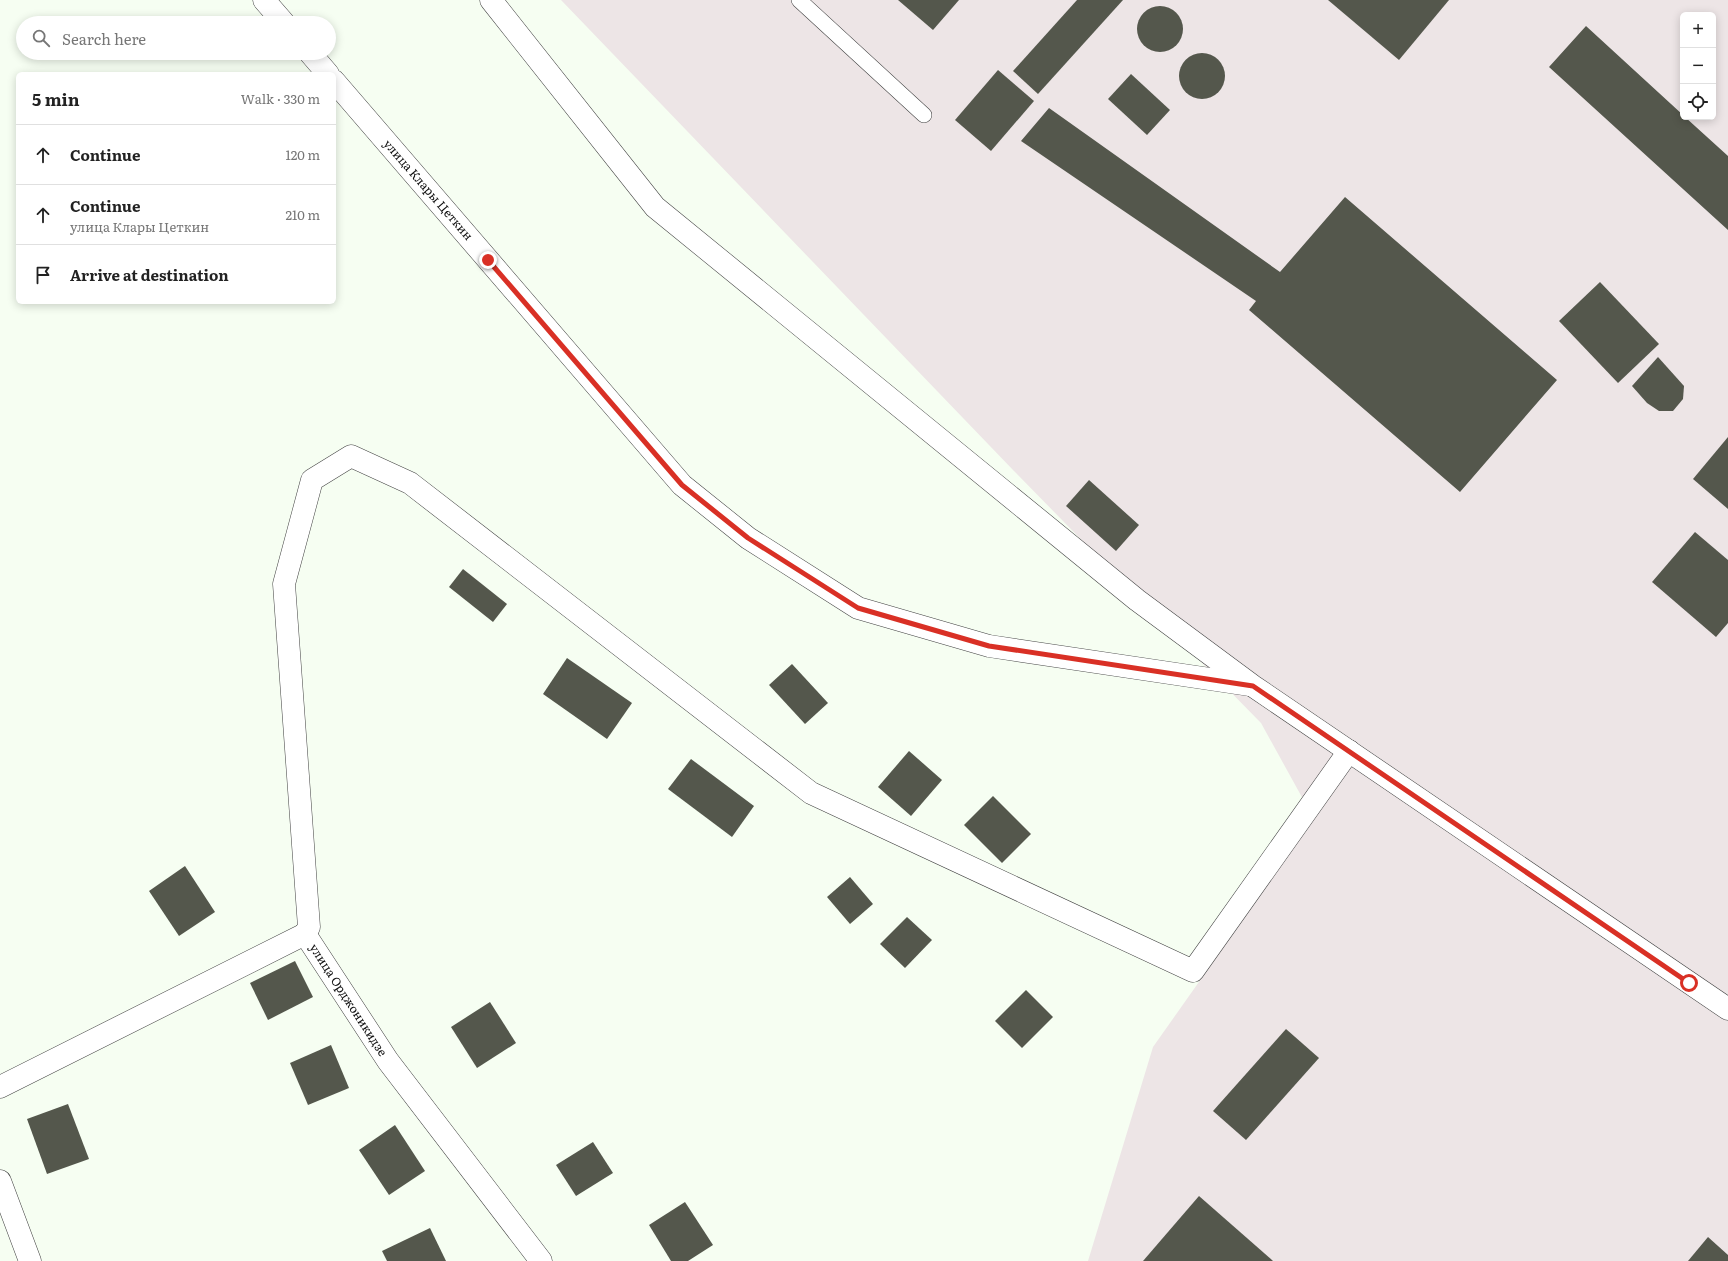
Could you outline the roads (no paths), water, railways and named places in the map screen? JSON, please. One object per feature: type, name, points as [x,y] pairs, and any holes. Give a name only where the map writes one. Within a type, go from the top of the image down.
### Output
[{"type":"street","points":[[264,0],[278,16]]},
{"type":"street","points":[[491,0],[656,207],[1136,600],[1253,686],[1728,1009]]},
{"type":"street","points":[[316,60],[326,72]]},
{"type":"street","name":"улица Клары Цеткин","points":[[336,83],[682,485],[748,538],[858,608],[974,642],[989,646],[1253,686]]},
{"type":"street","points":[[304,934],[309,927],[284,584],[312,480],[352,456],[410,483],[811,793],[1193,971],[1349,751]]},
{"type":"street","name":"улица Орджоникидзе","points":[[0,1087],[304,934],[388,1061],[541,1261]]},
{"type":"street","points":[[0,1181],[30,1261]]},
{"type":"lane","points":[[799,0],[924,115]]}]
